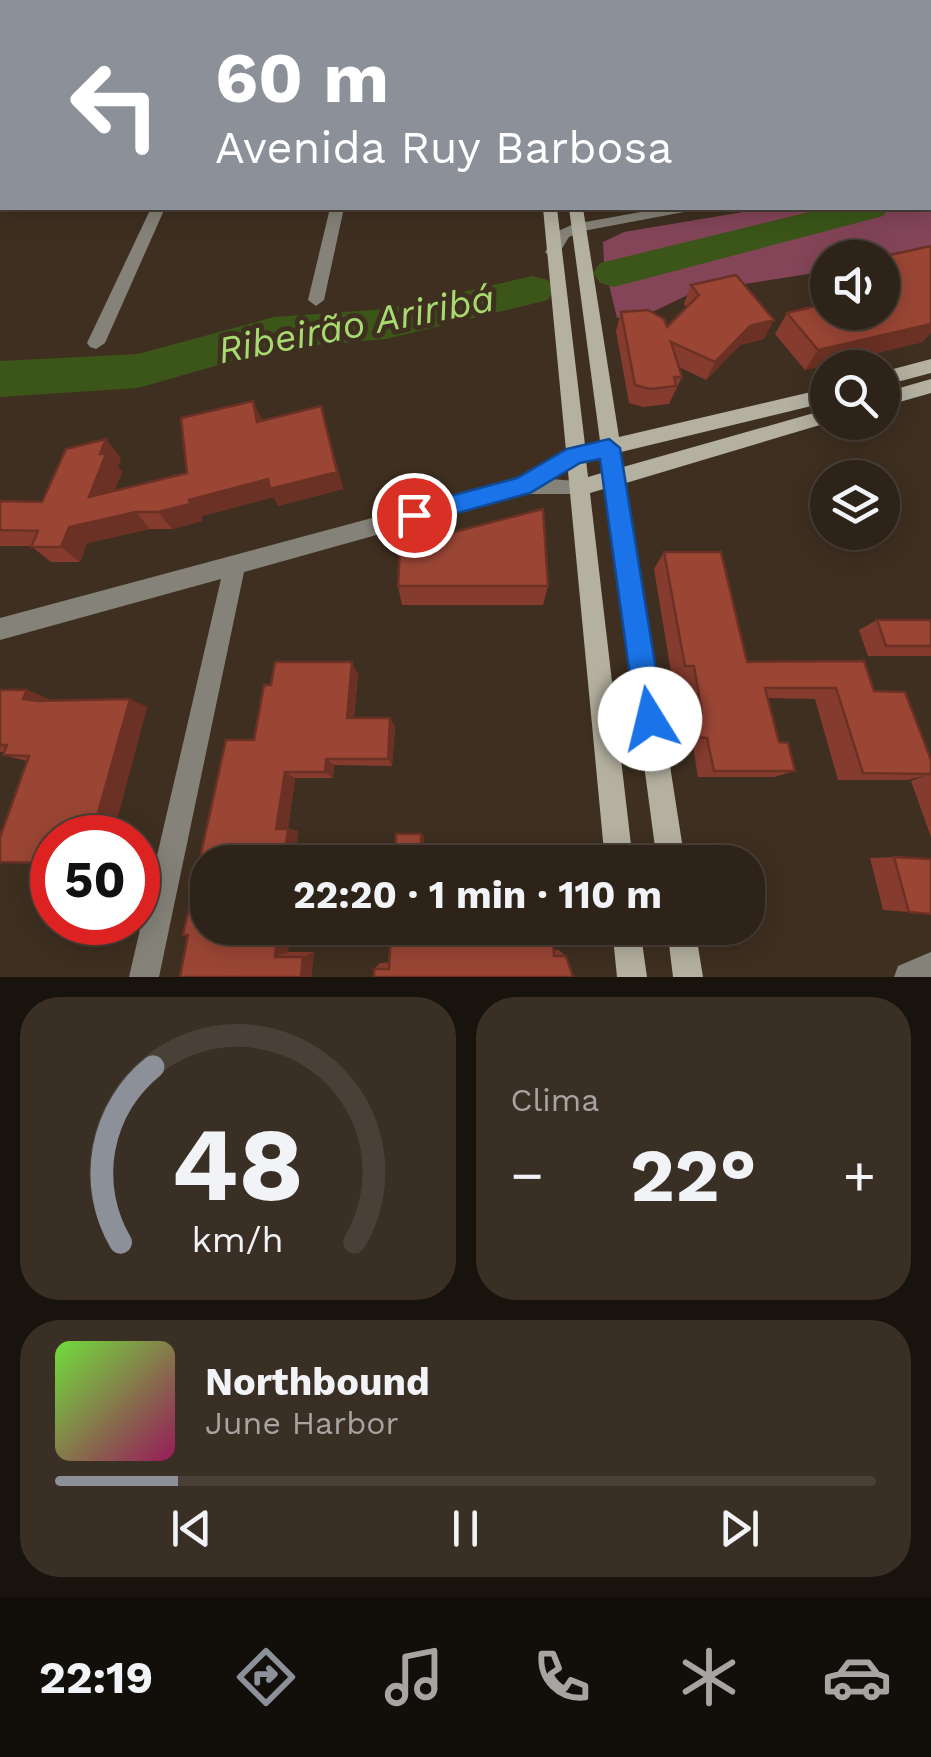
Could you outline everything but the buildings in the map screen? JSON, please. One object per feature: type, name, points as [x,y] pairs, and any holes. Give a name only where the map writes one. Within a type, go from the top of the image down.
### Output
[{"type":"main road","points":[[550,210],[617,845]]},
{"type":"main road","points":[[576,210],[668,845]]},
{"type":"main road","points":[[900,374],[931,366]]},
{"type":"main road","points":[[900,395],[931,386]]},
{"type":"main road","points":[[575,455],[810,398]]},
{"type":"main road","points":[[578,488],[810,421]]},
{"type":"main road","points":[[628,945],[632,977]]},
{"type":"main road","points":[[683,945],[688,977]]},
{"type":"street","points":[[96,342],[157,210]]},
{"type":"street","points":[[316,300],[337,210]]},
{"type":"street","points":[[553,252],[563,234],[579,226],[672,210]]},
{"type":"street","points":[[0,628],[522,486],[575,455]]},
{"type":"street","points":[[522,486],[578,488]]},
{"type":"street","points":[[144,977],[235,563]]},
{"type":"street","points":[[909,977],[931,967]]},
{"type":"shaded area","points":[[755,210],[931,210],[931,254],[900,255],[900,240],[810,240],[810,274],[694,292],[646,315],[617,318],[604,264],[603,242],[624,232]]},
{"type":"waterway","name":"Ribeirão Ariribá","points":[[614,273],[862,210]]},
{"type":"waterway","name":"Ribeirão Ariribá","points":[[0,379],[138,371],[274,333],[386,324],[533,290]]},
{"type":"route","points":[[414,515],[522,486],[575,455],[609,448],[650,719]]}]
